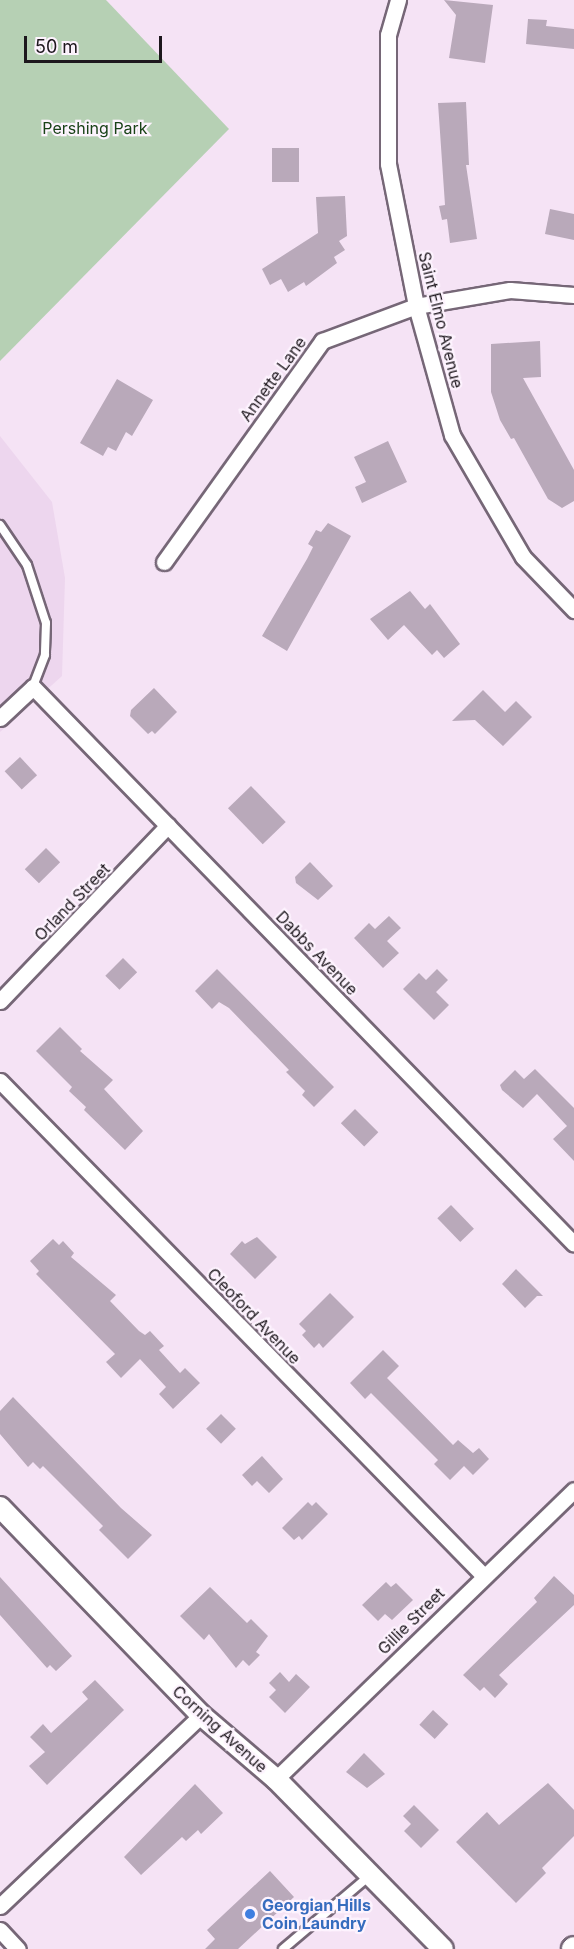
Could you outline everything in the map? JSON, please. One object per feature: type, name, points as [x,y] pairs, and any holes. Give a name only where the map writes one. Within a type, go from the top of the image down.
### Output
[{"type":"street","name":"Saint Elmo Avenue","points":[[398,0],[388,35],[388,164],[416,306],[452,435],[523,557],[574,610]]},
{"type":"street","name":"Annette Lane","points":[[164,562],[322,341],[416,306],[510,290],[574,295]]},
{"type":"street","points":[[0,718],[33,687]]},
{"type":"street","name":"Dabbs Avenue","points":[[33,687],[574,1244]]},
{"type":"street","name":"Orland Street","points":[[0,1001],[168,825]]},
{"type":"street","name":"Cleoford Avenue","points":[[0,1081],[483,1575]]},
{"type":"street","name":"Gillie Street","points":[[276,1779],[483,1575],[574,1490]]},
{"type":"street","name":"Corning Avenue","points":[[0,1507],[201,1715],[276,1779],[443,1949]]},
{"type":"street","points":[[0,1906],[201,1715]]},
{"type":"street","points":[[0,1930],[18,1949]]},
{"type":"lane","points":[[0,525],[27,565],[46,623],[45,655],[33,687]]},
{"type":"lane","points":[[283,1949],[370,1875]]},
{"type":"shaded area","points":[[0,436],[52,502],[65,578],[62,676],[0,732]]},
{"type":"green space","name":"Pershing Park","points":[[0,0],[106,0],[229,129],[0,361]]},
{"type":"building","points":[[444,0],[493,5],[485,63],[449,58],[456,15]]},
{"type":"building","points":[[528,19],[547,20],[546,26],[574,29],[574,49],[526,44]]},
{"type":"building","points":[[466,102],[469,165],[466,165],[477,239],[450,243],[447,219],[442,220],[439,206],[445,205],[438,103]]},
{"type":"building","points":[[272,148],[299,148],[299,182],[272,182]]},
{"type":"building","points":[[345,196],[347,236],[339,241],[345,250],[334,257],[337,263],[306,286],[304,282],[288,292],[281,279],[270,285],[262,269],[318,233],[316,197]]},
{"type":"building","points":[[550,209],[574,214],[574,240],[545,234]]},
{"type":"building","points":[[540,341],[541,377],[523,378],[574,470],[574,501],[562,508],[548,499],[514,438],[511,439],[500,420],[491,392],[491,344]]},
{"type":"building","points":[[117,379],[153,400],[132,436],[126,432],[116,451],[108,447],[103,456],[80,443]]},
{"type":"building","points":[[388,441],[407,482],[362,503],[355,487],[366,482],[354,457]]},
{"type":"building","points":[[328,523],[351,536],[287,651],[262,636],[307,559],[313,547],[308,544],[316,530],[321,532]]},
{"type":"building","points":[[410,591],[425,609],[430,604],[460,644],[444,658],[437,650],[432,655],[404,625],[388,640],[370,619]]},
{"type":"building","points":[[154,688],[177,712],[155,734],[152,731],[148,734],[130,716],[131,710]]},
{"type":"building","points":[[483,690],[505,712],[516,701],[532,717],[503,746],[475,720],[452,721]]},
{"type":"building","points":[[20,757],[37,775],[22,790],[5,771]]},
{"type":"building","points":[[251,786],[286,822],[263,844],[228,808]]},
{"type":"building","points":[[46,848],[60,862],[39,883],[25,869]]},
{"type":"building","points":[[310,862],[333,886],[318,900],[296,883],[295,877]]},
{"type":"building","points":[[389,916],[401,928],[387,941],[399,953],[383,968],[354,938],[369,923],[375,929]]},
{"type":"building","points":[[123,958],[137,972],[119,990],[105,976]]},
{"type":"building","points":[[217,969],[334,1087],[314,1107],[302,1095],[305,1091],[286,1072],[289,1070],[229,1008],[219,1002],[212,1009],[195,991]]},
{"type":"building","points":[[437,969],[448,980],[436,992],[449,1005],[434,1020],[403,989],[419,973],[426,980]]},
{"type":"building","points":[[60,1027],[82,1049],[80,1051],[113,1080],[104,1089],[143,1131],[125,1150],[84,1110],[86,1107],[69,1091],[72,1087],[36,1051]]},
{"type":"building","points":[[535,1069],[574,1108],[574,1161],[553,1139],[567,1126],[537,1094],[523,1108],[502,1090],[500,1085],[515,1070],[524,1079]]},
{"type":"building","points":[[355,1109],[378,1132],[364,1146],[341,1123]]},
{"type":"building","points":[[451,1205],[474,1229],[460,1242],[437,1218]]},
{"type":"building","points":[[257,1237],[277,1257],[255,1279],[230,1254],[242,1241],[245,1244]]},
{"type":"building","points":[[53,1239],[59,1245],[63,1241],[74,1253],[71,1257],[116,1295],[110,1301],[139,1331],[145,1335],[150,1331],[164,1346],[159,1350],[180,1373],[185,1368],[200,1383],[173,1409],[159,1394],[166,1387],[140,1359],[121,1378],[106,1362],[115,1354],[36,1274],[39,1271],[30,1261]]},
{"type":"building","points":[[516,1269],[543,1296],[537,1296],[525,1308],[502,1284]]},
{"type":"building","points":[[330,1293],[354,1317],[323,1348],[319,1343],[314,1348],[302,1335],[306,1331],[299,1324]]},
{"type":"building","points":[[383,1350],[399,1366],[387,1378],[453,1445],[458,1440],[473,1453],[479,1448],[489,1459],[473,1475],[464,1466],[450,1480],[434,1464],[438,1460],[371,1393],[365,1399],[350,1383]]},
{"type":"building","points":[[13,1397],[121,1508],[152,1535],[128,1559],[99,1530],[103,1526],[43,1466],[40,1469],[33,1462],[28,1467],[0,1434],[0,1411]]},
{"type":"building","points":[[221,1414],[236,1429],[221,1444],[206,1429]]},
{"type":"building","points":[[262,1456],[283,1479],[269,1493],[257,1481],[252,1486],[242,1475]]},
{"type":"building","points":[[308,1502],[312,1506],[316,1502],[328,1514],[302,1540],[299,1536],[294,1540],[282,1528]]},
{"type":"building","points":[[554,1576],[574,1595],[574,1605],[499,1675],[508,1684],[495,1698],[484,1687],[480,1691],[463,1675],[537,1602],[534,1598]]},
{"type":"building","points":[[0,1577],[72,1656],[56,1671],[50,1665],[47,1668],[0,1615]]},
{"type":"building","points":[[386,1582],[391,1587],[396,1583],[413,1600],[392,1620],[385,1614],[378,1621],[362,1605]]},
{"type":"building","points":[[210,1587],[247,1623],[251,1619],[268,1636],[256,1652],[260,1655],[249,1666],[243,1660],[236,1668],[209,1634],[204,1640],[180,1616]]},
{"type":"building","points":[[280,1672],[289,1682],[296,1674],[310,1687],[285,1713],[269,1697],[276,1690],[269,1683]]},
{"type":"building","points":[[95,1680],[124,1710],[47,1785],[29,1766],[45,1752],[30,1737],[43,1724],[51,1733],[88,1699],[82,1692]]},
{"type":"building","points":[[433,1710],[448,1724],[435,1739],[419,1725]]},
{"type":"building","points":[[364,1753],[385,1774],[367,1788],[346,1772]]},
{"type":"building","points":[[548,1783],[574,1810],[574,1836],[542,1868],[546,1873],[516,1903],[456,1842],[487,1812],[499,1825]]},
{"type":"building","points":[[195,1784],[223,1813],[201,1834],[198,1830],[186,1841],[182,1837],[141,1875],[124,1857]]},
{"type":"building","points":[[414,1805],[439,1830],[421,1848],[404,1831],[411,1824],[403,1816]]},
{"type":"building","name":"Georgian Hills Coin Laundry","points":[[270,1871],[294,1897],[238,1949],[205,1949],[215,1939],[207,1930]]},
{"type":"place","name":"Georgian Hills Coin Laundry","points":[[250,1914]]}]
